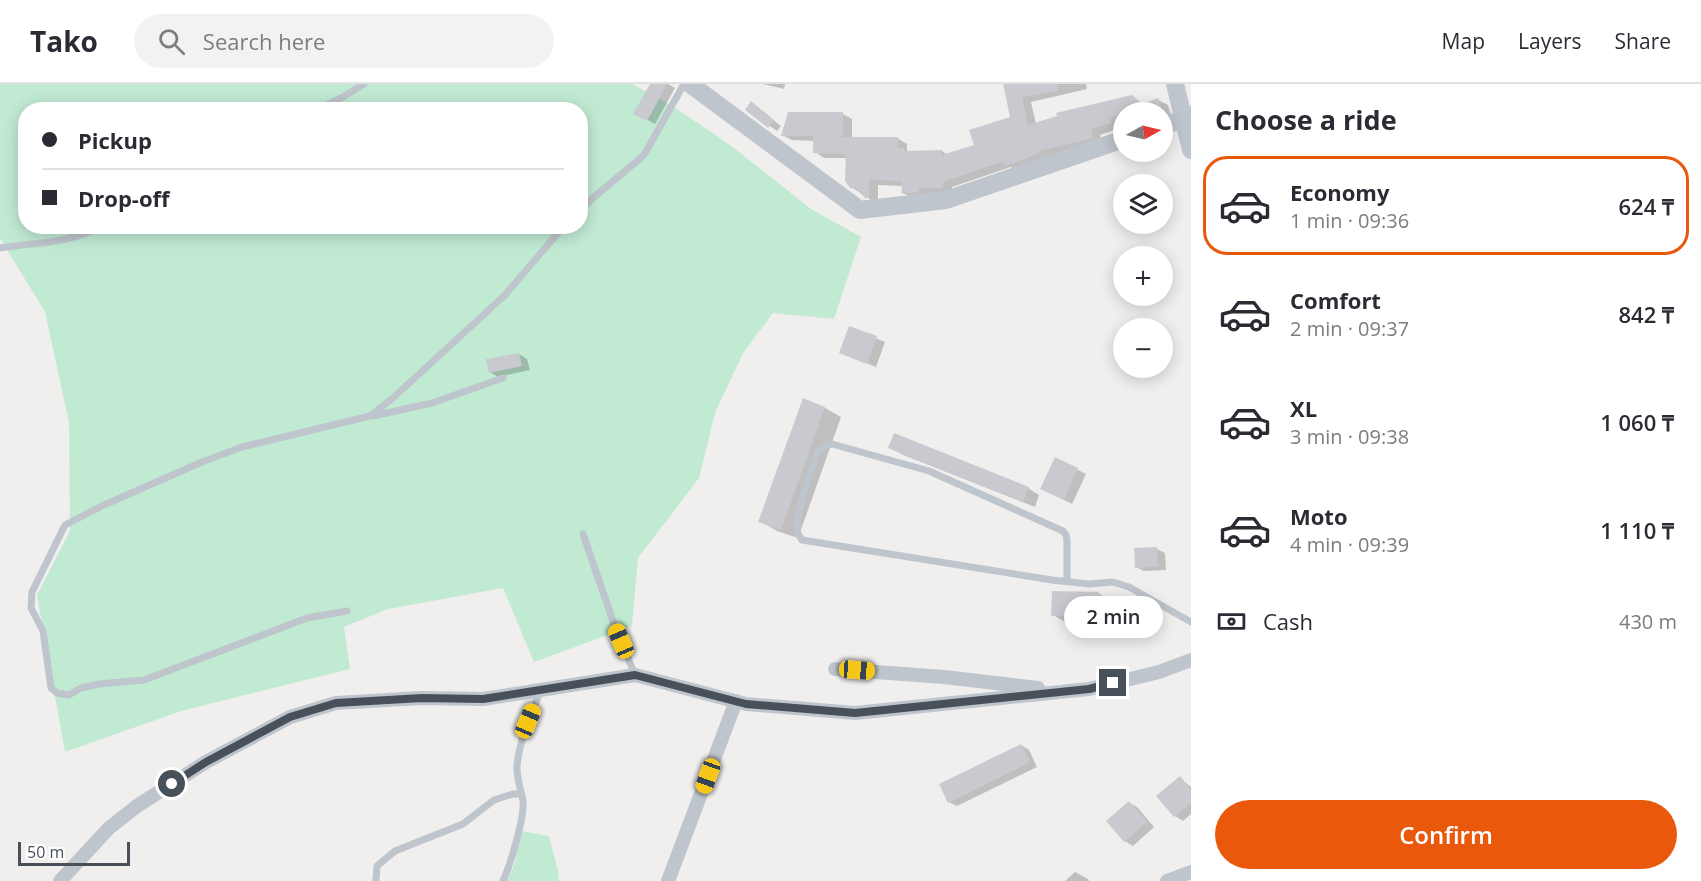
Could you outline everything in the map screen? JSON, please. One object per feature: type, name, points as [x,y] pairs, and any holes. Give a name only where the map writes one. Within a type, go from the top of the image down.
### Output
[{"type":"street","points":[[690,84],[860,210],[946,200],[1113,143]]},
{"type":"street","points":[[1175,84],[1187,117],[1191,150]]},
{"type":"street","points":[[60,881],[108,828],[137,806],[206,762],[290,717],[336,703],[422,698],[483,699],[635,675],[736,701],[855,713],[1089,689],[1159,672],[1191,660]]},
{"type":"street","points":[[835,669],[944,677],[1064,691]]},
{"type":"street","points":[[668,881],[736,701]]},
{"type":"street","points":[[1167,881],[1191,872]]},
{"type":"lane","points":[[333,102],[364,84]]},
{"type":"lane","points":[[588,202],[644,155],[684,84]]},
{"type":"lane","points":[[0,248],[62,241],[86,234]]},
{"type":"lane","points":[[370,416],[394,397],[504,296],[557,234]]},
{"type":"lane","points":[[347,611],[307,618],[144,680],[81,688],[69,695],[57,693],[51,688],[42,631],[31,608],[32,592],[65,525],[104,505],[242,447],[432,402],[503,378]]},
{"type":"lane","points":[[1067,581],[1067,540],[1063,531],[929,471],[832,444],[823,447],[818,452],[804,494],[798,523],[797,532],[802,540],[1041,579],[1089,584],[1113,582],[1129,587],[1191,622]]},
{"type":"lane","points":[[583,534],[614,624],[635,675]]},
{"type":"lane","points":[[503,881],[510,865],[523,801],[517,766],[528,721],[542,690]]},
{"type":"lane","points":[[376,881],[377,866],[395,851],[463,824],[494,800],[520,794]]},
{"type":"green space","points":[[0,84],[632,84],[671,105],[733,147],[811,209],[861,237],[834,319],[773,313],[743,353],[715,413],[699,478],[638,558],[632,626],[534,662],[503,588],[388,609],[344,627],[350,669],[181,711],[65,752],[37,595],[70,531],[69,422],[45,312],[0,238]]},
{"type":"green space","points":[[521,831],[549,836],[559,881],[507,881],[515,863]]},
{"type":"building","points":[[650,84],[667,84],[647,121],[633,114]]},
{"type":"building","points":[[1003,84],[1057,84],[1058,91],[1022,97],[1028,125],[1057,116],[1056,113],[1132,95],[1140,102],[1113,102],[1111,123],[1091,129],[1093,138],[1039,151],[1040,153],[1005,166],[1004,161],[943,182],[943,188],[919,188],[919,192],[902,194],[901,181],[869,180],[869,198],[865,198],[856,188],[850,188],[845,181],[846,154],[813,153],[813,136],[781,136],[788,112],[843,112],[843,137],[898,137],[897,147],[904,148],[904,151],[942,150],[942,155],[974,145],[969,130],[1010,117]]},
{"type":"building","points":[[1158,98],[1159,102],[1147,102]]},
{"type":"building","points":[[751,101],[774,120],[768,128],[745,110]]},
{"type":"building","points":[[849,326],[877,336],[867,364],[839,353]]},
{"type":"building","points":[[519,353],[522,366],[489,373],[486,359]]},
{"type":"building","points":[[803,398],[825,407],[781,530],[758,522]]},
{"type":"building","points":[[894,433],[1029,487],[1023,502],[888,448]]},
{"type":"building","points":[[1055,457],[1078,468],[1064,500],[1040,489]]},
{"type":"building","points":[[1157,547],[1158,566],[1135,568],[1134,548]]},
{"type":"building","points":[[1052,591],[1099,592],[1098,616],[1051,616]]},
{"type":"building","points":[[1021,744],[1030,762],[948,803],[939,784]]},
{"type":"building","points":[[1180,776],[1191,790],[1191,803],[1174,817],[1156,796]]},
{"type":"building","points":[[1129,801],[1147,822],[1124,842],[1106,821]]},
{"type":"route","points":[[172,784],[206,762],[290,717],[336,703],[422,698],[483,699],[635,675],[746,704],[855,713],[1089,689],[1113,683]]}]
